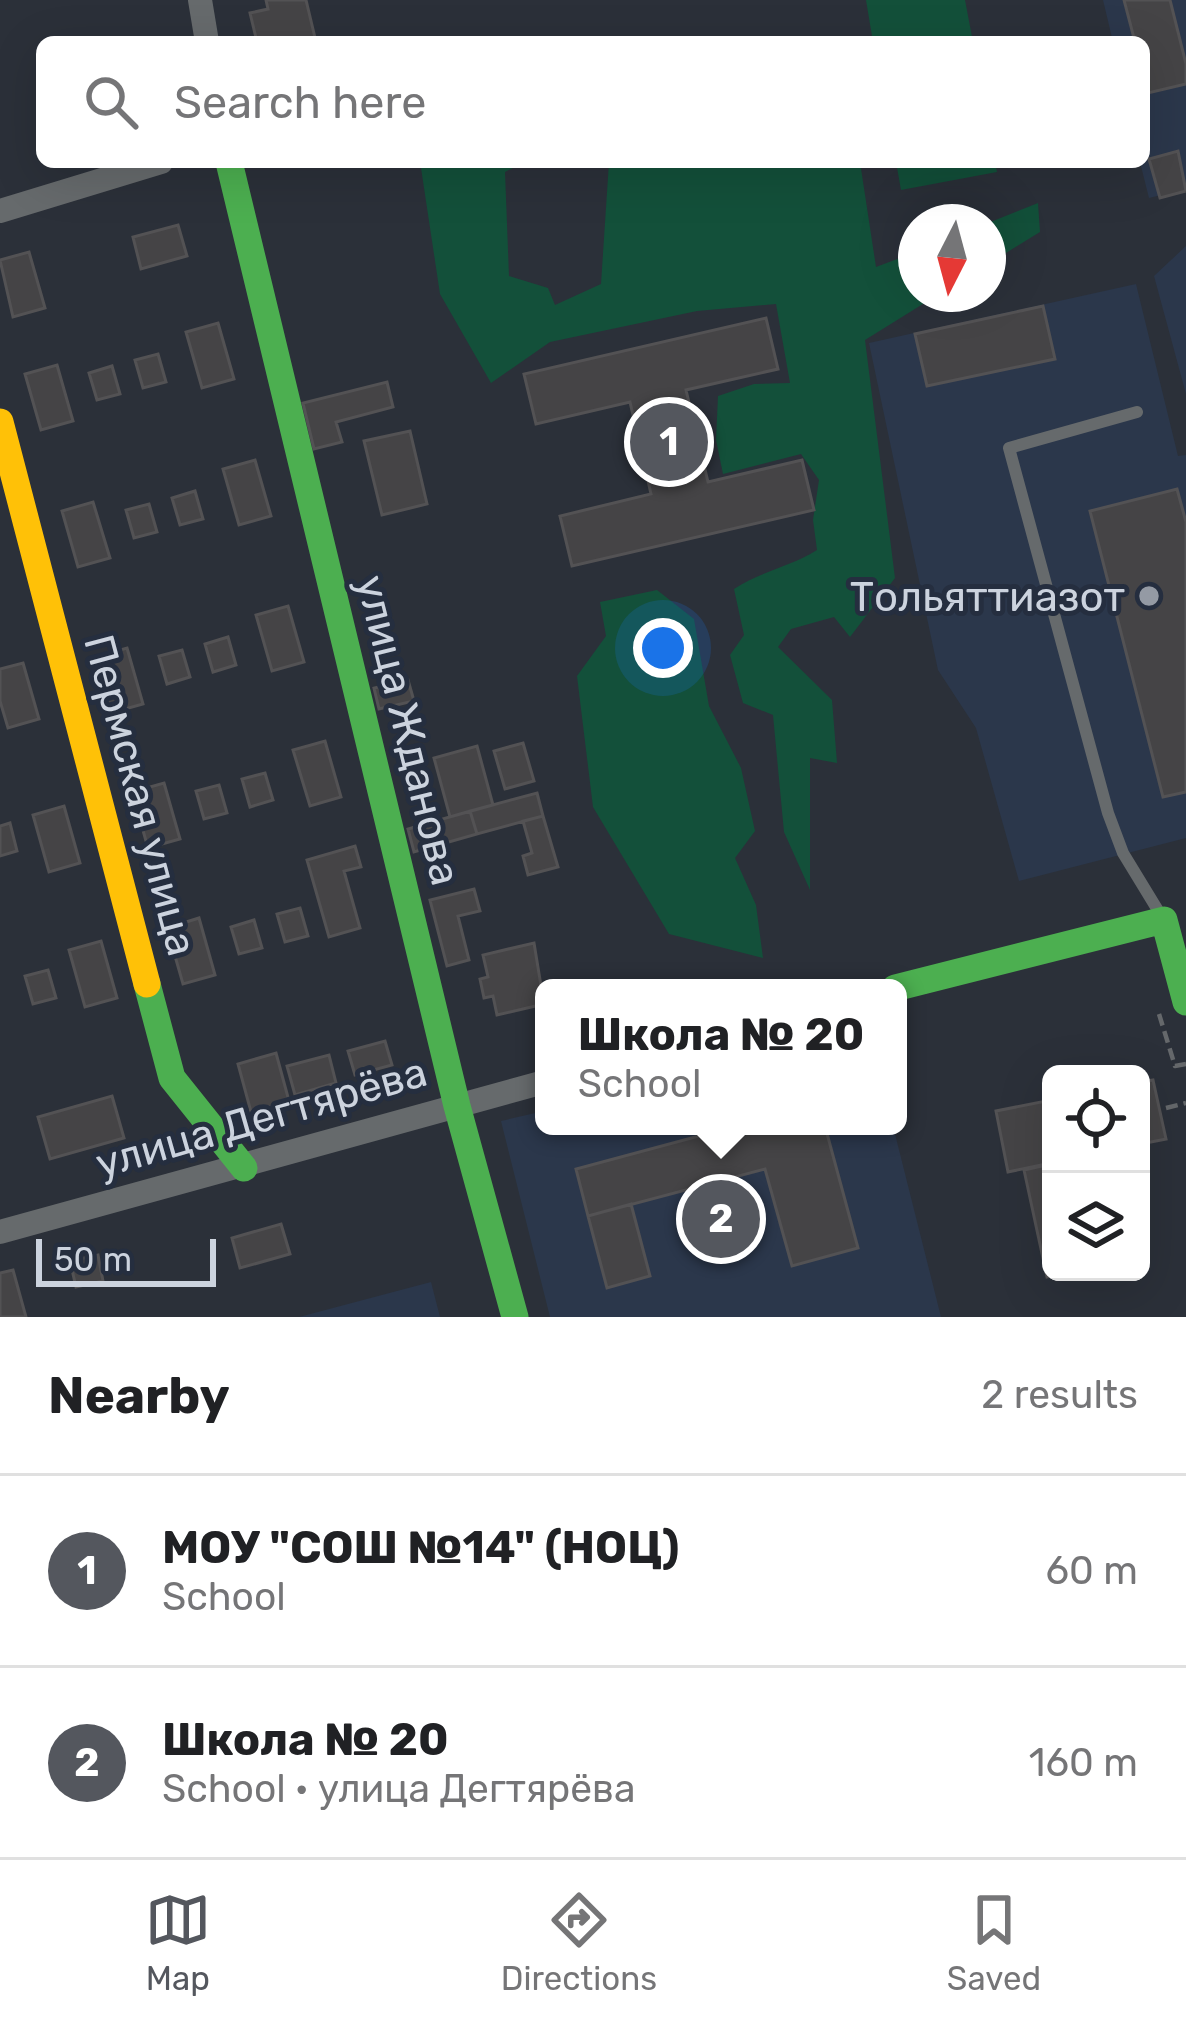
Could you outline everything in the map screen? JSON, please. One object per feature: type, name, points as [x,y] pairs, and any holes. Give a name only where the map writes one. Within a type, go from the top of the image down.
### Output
[{"type":"street","points":[[200,0],[206,36]]},
{"type":"street","points":[[0,211],[141,168]]},
{"type":"street","name":"улица Жданова","points":[[230,168],[457,1106],[515,1317]]},
{"type":"street","name":"Пермская улица","points":[[0,422],[172,1078],[244,1168]]},
{"type":"street","points":[[907,985],[1164,920],[1186,1002]]},
{"type":"street","name":"улица Дегтярёва","points":[[0,1232],[535,1084]]},
{"type":"lane","points":[[1137,412],[1009,448],[1108,813],[1123,853],[1164,920]]},
{"type":"path","points":[[1155,999],[1174,1066],[1186,1064]]},
{"type":"path","points":[[1166,1108],[1186,1103]]},
{"type":"shaded area","points":[[1103,0],[1186,0],[1186,189],[1149,198],[1142,168],[1150,168],[1150,36],[1112,36]]},
{"type":"shaded area","points":[[1186,246],[1186,394],[1154,276]]},
{"type":"shaded area","points":[[1136,284],[1178,456],[1186,455],[1186,838],[1019,881],[976,728],[938,670],[869,343]]},
{"type":"shaded area","points":[[535,1113],[535,1135],[895,1135],[941,1317],[550,1317],[501,1121]]},
{"type":"shaded area","points":[[431,1282],[440,1317],[299,1317]]},
{"type":"green space","points":[[866,0],[965,0],[972,36],[872,36]]},
{"type":"green space","points":[[421,168],[513,168],[505,172],[509,276],[548,288],[555,305],[601,284],[609,168],[861,168],[876,267],[898,259],[898,312],[910,312],[865,340],[895,578],[850,637],[834,617],[791,629],[778,647],[832,700],[837,763],[810,758],[810,890],[784,832],[773,715],[743,703],[730,655],[744,635],[734,589],[817,550],[813,520],[819,480],[801,454],[723,474],[716,440],[718,396],[754,384],[790,383],[776,304],[697,311],[550,342],[491,383],[440,294]]},
{"type":"green space","points":[[897,168],[996,168],[997,172],[901,190]]},
{"type":"green space","points":[[1038,203],[1040,232],[1006,253],[1006,216]]},
{"type":"green space","points":[[657,590],[694,619],[709,706],[741,768],[755,831],[735,858],[756,905],[763,958],[669,934],[593,807],[577,676],[606,636],[600,602]]},
{"type":"building","points":[[266,0],[306,0],[315,36],[256,36],[250,13],[268,9]]},
{"type":"building","points":[[1124,0],[1170,0],[1186,64],[1186,84],[1150,93],[1150,36],[1133,36]]},
{"type":"building","points":[[1178,151],[1186,191],[1160,198],[1150,159]]},
{"type":"building","points":[[178,225],[187,256],[141,269],[133,237]]},
{"type":"building","points":[[29,252],[45,308],[13,317],[0,260]]},
{"type":"building","points":[[1043,306],[1055,359],[927,386],[915,334]]},
{"type":"building","points":[[766,318],[778,369],[686,390],[708,482],[802,460],[814,510],[572,566],[560,516],[651,494],[630,402],[536,424],[524,374]]},
{"type":"building","points":[[218,323],[234,379],[202,388],[186,332]]},
{"type":"building","points":[[158,354],[166,382],[143,388],[135,360]]},
{"type":"building","points":[[57,365],[73,421],[41,430],[25,374]]},
{"type":"building","points":[[112,366],[120,394],[97,400],[89,373]]},
{"type":"building","points":[[387,382],[393,407],[336,422],[342,442],[314,449],[303,403]]},
{"type":"building","points":[[410,431],[427,504],[382,515],[364,441]]},
{"type":"building","points":[[255,460],[271,516],[239,525],[223,469]]},
{"type":"building","name":"Тольяттиазот","points":[[1177,489],[1186,522],[1186,792],[1163,797],[1090,511]]},
{"type":"building","points":[[195,491],[203,519],[180,525],[172,498]]},
{"type":"building","points":[[93,502],[110,558],[78,567],[62,511]]},
{"type":"building","points":[[149,504],[157,532],[134,538],[126,510]]},
{"type":"building","points":[[288,606],[304,662],[272,671],[256,615]]},
{"type":"building","points":[[228,637],[236,665],[213,672],[205,644]]},
{"type":"building","points":[[127,648],[143,704],[111,713],[95,657]]},
{"type":"building","points":[[182,650],[190,677],[167,684],[159,656]]},
{"type":"building","points":[[23,663],[39,719],[8,728],[0,701],[0,669]]},
{"type":"building","points":[[408,680],[414,701],[379,709],[374,688]]},
{"type":"building","points":[[325,741],[341,797],[310,806],[293,750]]},
{"type":"building","points":[[523,743],[534,781],[505,789],[494,751]]},
{"type":"building","points":[[477,746],[493,805],[450,817],[434,758]]},
{"type":"building","points":[[265,773],[273,800],[250,807],[242,779]]},
{"type":"building","points":[[164,783],[180,839],[148,848],[132,792]]},
{"type":"building","points":[[219,785],[227,813],[204,819],[196,791]]},
{"type":"building","points":[[537,793],[543,816],[477,834],[470,811]]},
{"type":"building","points":[[64,806],[80,863],[49,872],[33,815]]},
{"type":"building","points":[[470,811],[477,834],[414,852],[408,829]]},
{"type":"building","points":[[543,816],[558,867],[528,875],[523,856],[532,853],[523,821]]},
{"type":"building","points":[[10,823],[17,851],[0,856],[0,826]]},
{"type":"building","points":[[355,846],[361,867],[344,871],[360,928],[329,937],[307,860]]},
{"type":"building","points":[[474,889],[480,911],[458,916],[469,960],[447,966],[430,900]]},
{"type":"building","points":[[300,908],[308,936],[285,942],[277,914]]},
{"type":"building","points":[[199,918],[215,975],[183,984],[167,928]]},
{"type":"building","points":[[254,920],[262,948],[239,954],[231,927]]},
{"type":"building","points":[[101,941],[117,998],[85,1007],[69,950]]},
{"type":"building","points":[[534,943],[540,979],[535,979],[535,1006],[497,1015],[493,996],[484,998],[480,979],[488,977],[483,955]]},
{"type":"building","points":[[48,970],[56,998],[33,1004],[25,976]]},
{"type":"building","points":[[385,1041],[392,1065],[355,1075],[348,1051]]},
{"type":"building","points":[[276,1053],[289,1101],[251,1112],[238,1064]]},
{"type":"building","points":[[329,1055],[336,1083],[295,1095],[287,1066]]},
{"type":"building","points":[[1150,1080],[1166,1139],[1150,1142]]},
{"type":"building","points":[[112,1096],[124,1138],[50,1159],[38,1117]]},
{"type":"building","points":[[1042,1102],[1042,1165],[1008,1172],[996,1111]]},
{"type":"building","points":[[703,1135],[827,1135],[858,1248],[792,1266],[765,1169],[588,1216],[576,1169]]},
{"type":"building","points":[[1042,1166],[1042,1254],[1024,1170]]},
{"type":"building","points":[[631,1204],[650,1276],[607,1288],[588,1216]]},
{"type":"building","points":[[281,1224],[290,1254],[240,1268],[232,1238]]},
{"type":"building","points":[[98,1255],[103,1281],[76,1287],[70,1261]]},
{"type":"building","points":[[13,1270],[26,1317],[0,1317],[0,1273]]},
{"type":"traffic: fast","points":[[230,168],[457,1106],[515,1317]]},
{"type":"traffic: fast","points":[[907,985],[1164,920],[1186,1002]]},
{"type":"traffic: fast","points":[[147,984],[172,1078],[244,1168]]},
{"type":"traffic: slow","points":[[0,422],[147,984]]},
{"type":"place","name":"МОУ \"СОШ №14\" (НОЦ)","points":[[669,442]]},
{"type":"place","name":"Тольяттиазот","points":[[1149,596]]},
{"type":"place","name":"Школа № 20","points":[[721,1219]]}]
